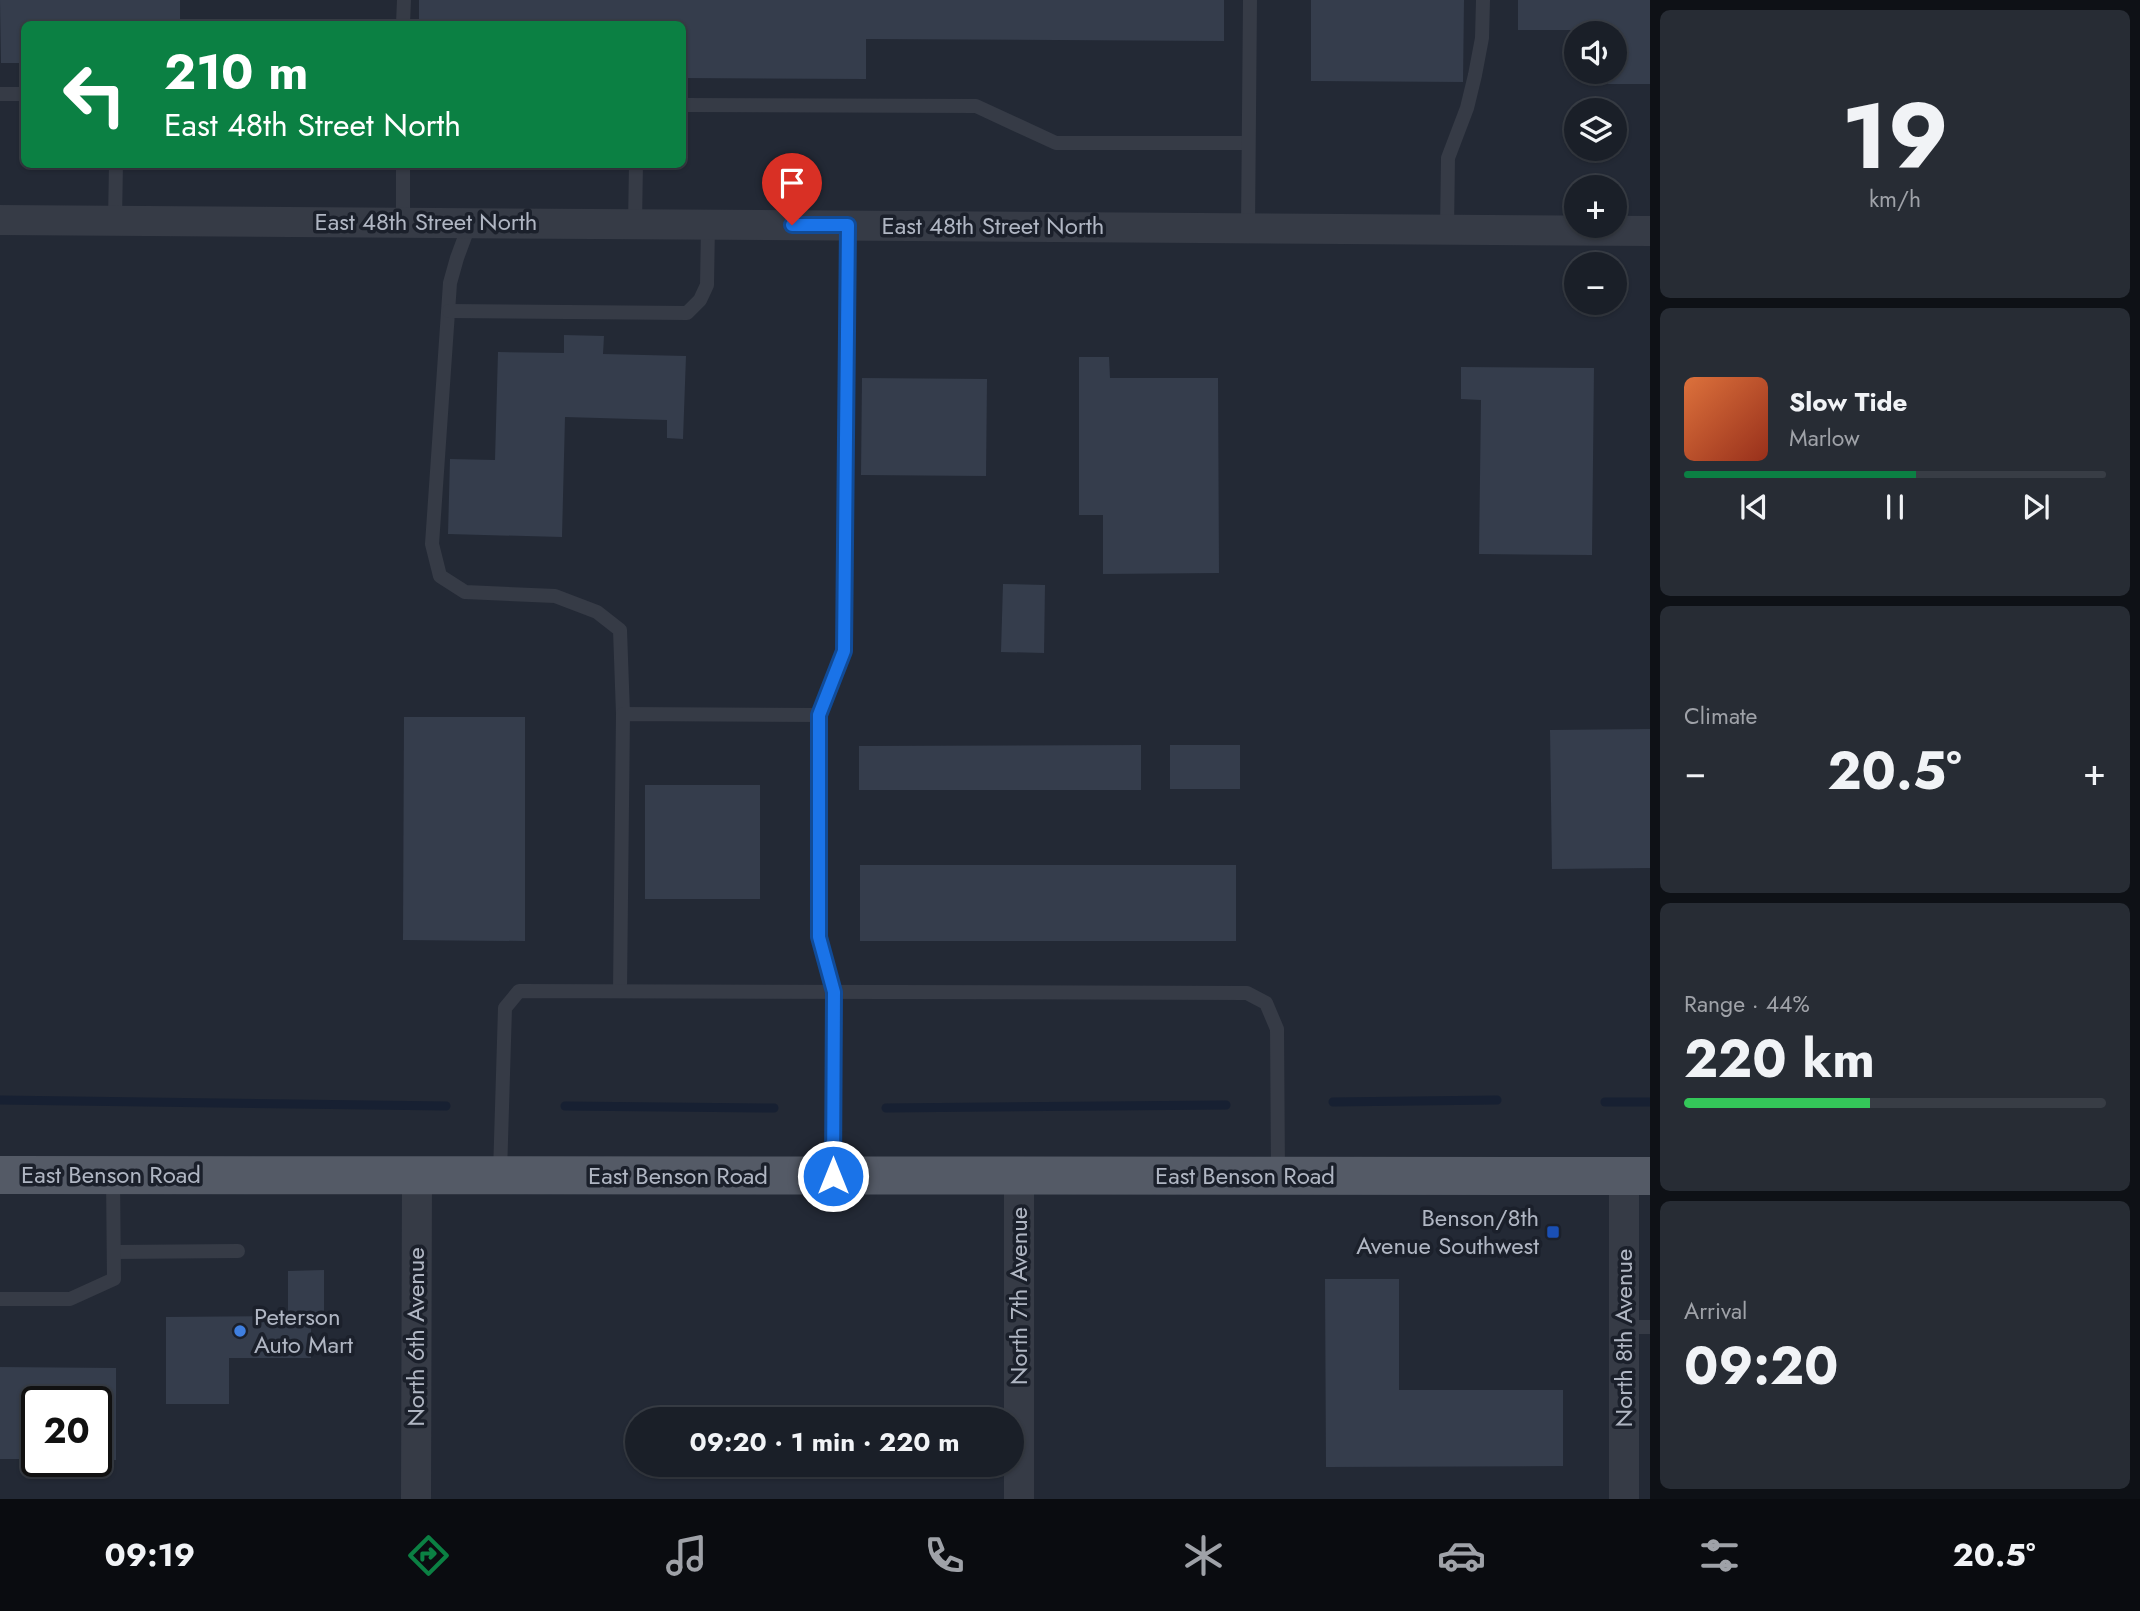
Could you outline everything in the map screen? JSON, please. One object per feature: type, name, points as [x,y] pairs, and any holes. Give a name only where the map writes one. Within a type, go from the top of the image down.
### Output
[{"type":"main road","name":"East Benson Road","points":[[0,1175],[1637,1176]]},
{"type":"street","name":"East 48th Street North","points":[[0,220],[1650,231]]},
{"type":"street","name":"North 6th Avenue","points":[[416,1176],[416,1499]]},
{"type":"street","name":"North 7th Avenue","points":[[1019,1176],[1019,1499]]},
{"type":"street","name":"North 8th Avenue","points":[[1624,1499],[1637,1327],[1637,1176]]},
{"type":"lane","points":[[403,21],[404,0]]},
{"type":"lane","points":[[1248,228],[1250,0]]},
{"type":"lane","points":[[1447,230],[1448,158],[1467,108],[1475,75],[1482,38],[1483,0]]},
{"type":"lane","points":[[0,94],[21,94]]},
{"type":"lane","points":[[686,104],[976,106],[1056,144],[1248,144]]},
{"type":"lane","points":[[115,220],[116,168]]},
{"type":"lane","points":[[403,168],[403,222]]},
{"type":"lane","points":[[635,224],[636,168]]},
{"type":"lane","points":[[470,223],[450,284],[432,544],[440,576],[465,592],[555,596],[597,612],[620,630],[623,714],[620,991]]},
{"type":"lane","points":[[449,311],[687,313],[700,300],[707,285],[708,225]]},
{"type":"lane","points":[[833,1176],[834,992],[819,937],[819,715],[844,651],[848,225]]},
{"type":"lane","points":[[623,714],[819,715]]},
{"type":"lane","points":[[500,1176],[505,1008],[519,991],[1247,993],[1266,1003],[1277,1029],[1278,1176]]},
{"type":"lane","points":[[0,1299],[71,1299],[114,1279],[113,1175]]},
{"type":"lane","points":[[114,1252],[238,1251]]},
{"type":"building","points":[[0,0],[180,0],[180,21],[21,21],[21,63],[1,63]]},
{"type":"building","points":[[419,0],[1224,0],[1224,41],[866,39],[866,79],[686,78],[686,21],[419,21]]},
{"type":"building","points":[[1311,0],[1464,0],[1463,82],[1311,81]]},
{"type":"building","points":[[1518,0],[1650,0],[1650,84],[1627,84],[1627,21],[1564,21],[1564,30],[1518,30]]},
{"type":"building","points":[[564,335],[604,336],[603,354],[686,356],[683,439],[667,438],[667,420],[565,417],[562,537],[448,534],[450,459],[495,460],[498,352],[564,353]]},
{"type":"building","points":[[1079,357],[1109,357],[1110,378],[1218,378],[1219,573],[1103,574],[1103,515],[1079,515]]},
{"type":"building","points":[[1461,367],[1594,368],[1592,555],[1479,554],[1481,400],[1461,399]]},
{"type":"building","points":[[862,378],[987,379],[986,476],[861,475]]},
{"type":"building","points":[[1003,584],[1045,585],[1044,653],[1001,652]]},
{"type":"building","points":[[404,717],[525,717],[525,941],[403,940]]},
{"type":"building","points":[[1650,729],[1650,868],[1552,869],[1550,730]]},
{"type":"building","points":[[1141,745],[1141,790],[859,790],[859,746]]},
{"type":"building","points":[[1170,745],[1240,745],[1240,789],[1170,789]]},
{"type":"building","points":[[645,785],[760,785],[760,899],[645,899]]},
{"type":"building","points":[[860,865],[1236,865],[1236,941],[860,941]]},
{"type":"building","points":[[324,1270],[324,1319],[311,1319],[311,1358],[229,1358],[229,1404],[166,1404],[166,1317],[288,1316],[288,1271]]},
{"type":"building","points":[[1325,1279],[1399,1279],[1399,1390],[1563,1390],[1563,1466],[1326,1467]]},
{"type":"building","points":[[0,1367],[116,1368],[116,1460],[112,1460],[112,1386],[21,1386],[21,1459],[0,1459]]},
{"type":"waterway","points":[[0,1100],[446,1106]]},
{"type":"waterway","points":[[1333,1102],[1497,1100]]},
{"type":"waterway","points":[[1605,1102],[1650,1102]]},
{"type":"waterway","points":[[886,1108],[1226,1105]]},
{"type":"waterway","points":[[565,1106],[774,1108]]},
{"type":"place","name":"Benson/8th Avenue Southwest","points":[[1553,1232]]},
{"type":"place","name":"Peterson Auto Mart","points":[[240,1331]]},
{"type":"route","points":[[792,225],[848,225],[844,651],[819,715],[819,937],[834,992],[833,1176]]}]
